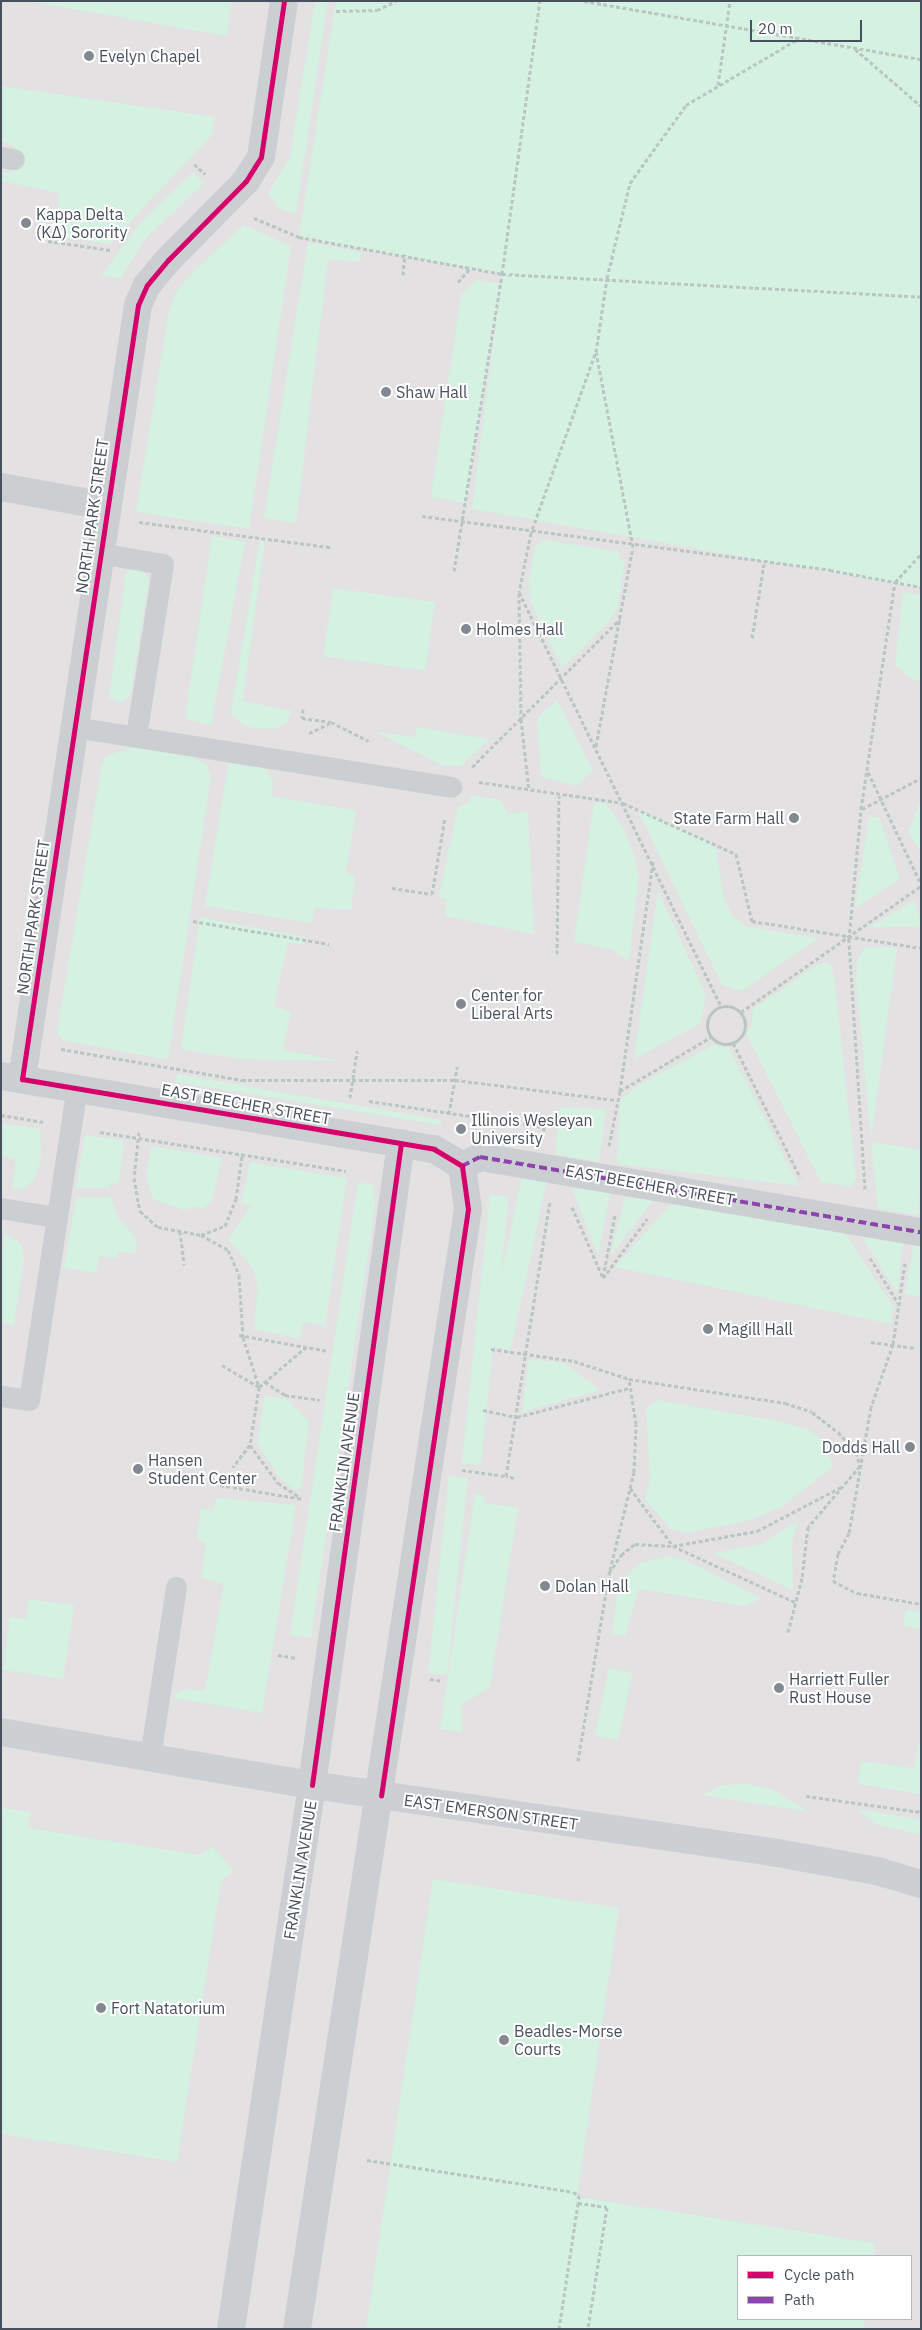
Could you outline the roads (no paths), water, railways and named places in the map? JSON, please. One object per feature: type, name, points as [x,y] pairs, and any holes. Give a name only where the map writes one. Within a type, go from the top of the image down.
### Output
[{"type":"main road","name":"EAST EMERSON STREET","points":[[1,1732],[381,1796],[772,1852],[877,1871],[921,1884]]},
{"type":"street","name":"NORTH PARK STREET","points":[[12,1077],[74,727],[105,512],[138,305],[147,285],[168,260],[229,197],[261,157],[284,1]]},
{"type":"street","points":[[1,487],[105,512]]},
{"type":"street","name":"EAST BEECHER STREET","points":[[12,1077],[434,1149],[462,1166],[480,1157],[916,1231]]},
{"type":"street","name":"FRANKLIN AVENUE","points":[[231,2329],[312,1785],[400,1143]]},
{"type":"street","points":[[297,2329],[381,1796],[468,1208],[462,1166]]},
{"type":"lane","points":[[99,553],[163,564],[136,737]]},
{"type":"lane","points":[[74,727],[455,783]]},
{"type":"lane","points":[[1,1396],[29,1400],[55,1217],[77,1088]]},
{"type":"lane","points":[[1,1208],[55,1217]]},
{"type":"lane","points":[[150,1757],[176,1586]]},
{"type":"place","name":"Evelyn Chapel","points":[[89,56]]},
{"type":"place","name":"Kappa Delta (ΚΔ) Sorority","points":[[26,223]]},
{"type":"place","name":"Shaw Hall","points":[[386,392]]},
{"type":"place","name":"Holmes Hall","points":[[466,629]]},
{"type":"place","name":"State Farm Hall","points":[[794,818]]},
{"type":"place","name":"Center for Liberal Arts","points":[[461,1004]]},
{"type":"place","name":"Illinois Wesleyan University","points":[[461,1129]]},
{"type":"place","name":"Magill Hall","points":[[708,1329]]},
{"type":"place","name":"Dodds Hall","points":[[910,1447]]},
{"type":"place","name":"Hansen Student Center","points":[[138,1469]]},
{"type":"place","name":"Dolan Hall","points":[[545,1586]]},
{"type":"place","name":"Harriett Fuller Rust House","points":[[779,1688]]},
{"type":"place","name":"Fort Natatorium","points":[[101,2008]]},
{"type":"place","name":"Beadles-Morse Courts","points":[[504,2040]]}]
